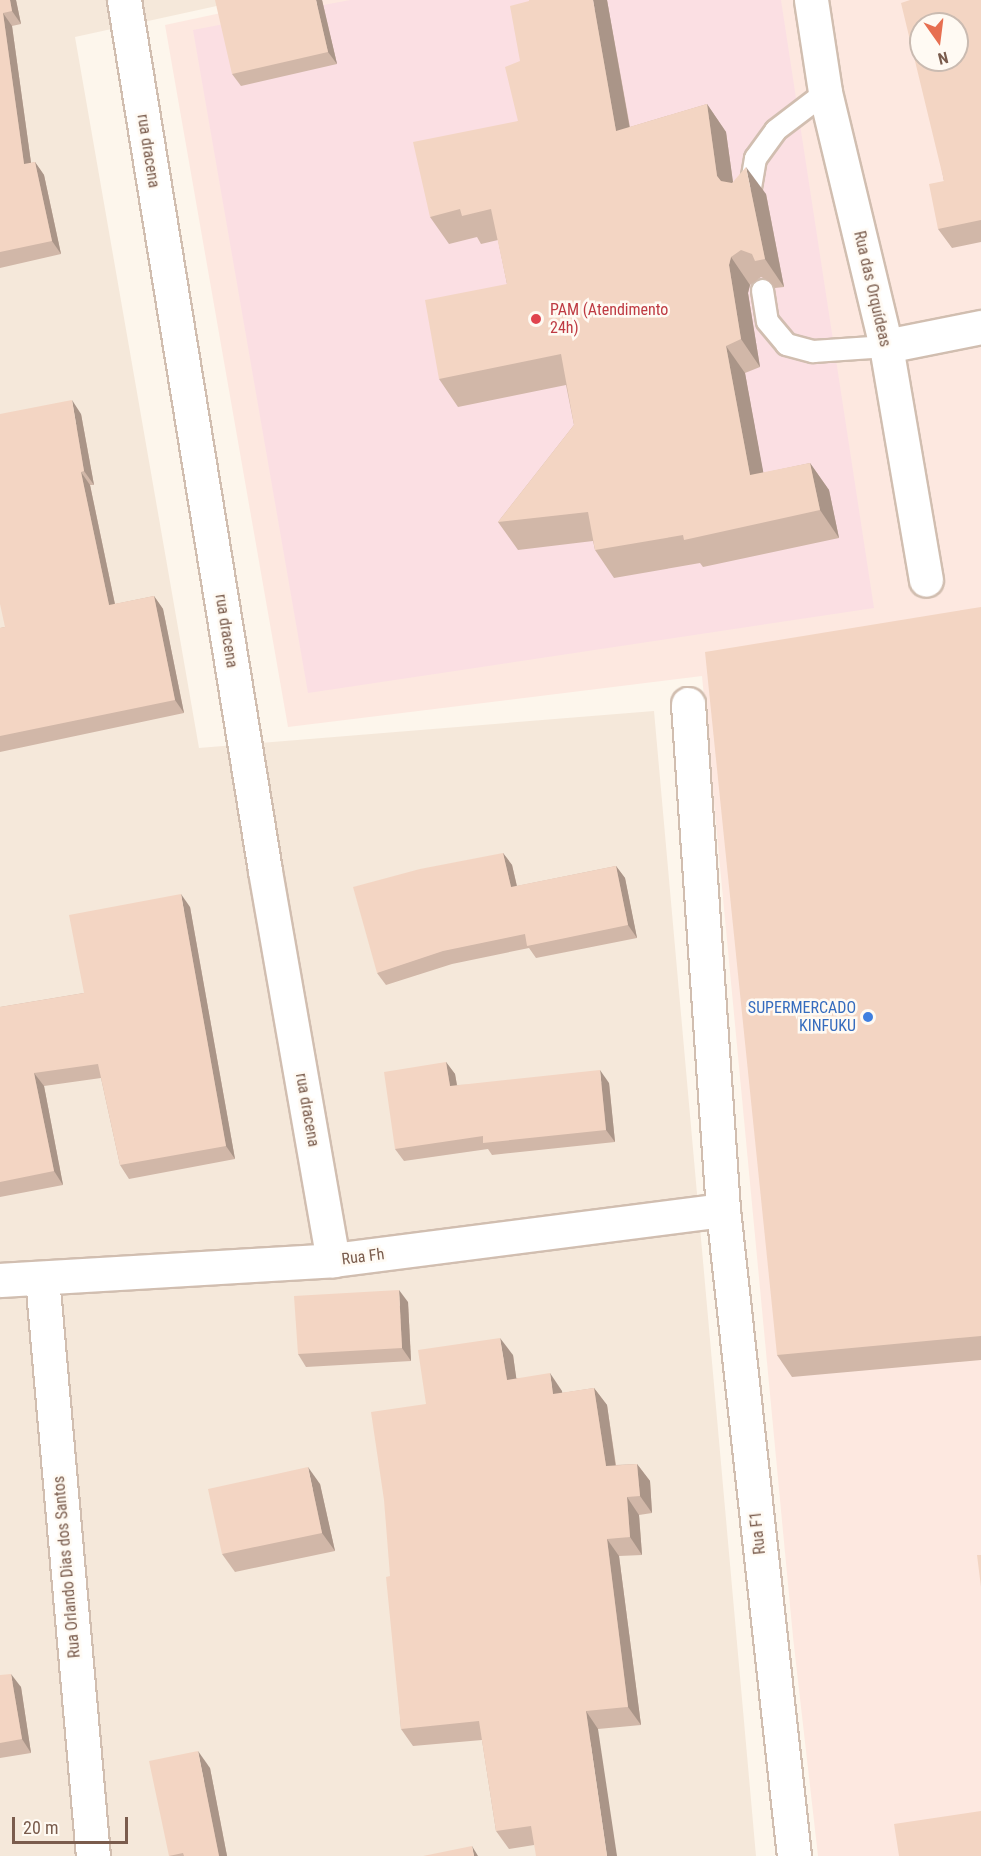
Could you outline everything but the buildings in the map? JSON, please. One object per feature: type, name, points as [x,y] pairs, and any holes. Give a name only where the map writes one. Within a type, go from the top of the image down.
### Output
[{"type":"street","name":"rua dracena","points":[[124,0],[263,859],[333,1260]]},
{"type":"street","name":"Rua das Orquídeas","points":[[811,0],[825,92],[886,345],[926,580]]},
{"type":"street","points":[[886,345],[981,327]]},
{"type":"street","name":"Rua F1","points":[[688,704],[723,1210],[794,1856]]},
{"type":"street","name":"Rua Fh","points":[[0,1280],[333,1260],[723,1210]]},
{"type":"street","name":"Rua Orlando Dias dos Santos","points":[[42,1278],[93,1856]]},
{"type":"lane","points":[[748,199],[755,158],[775,129],[825,92]]},
{"type":"lane","points":[[762,291],[767,321],[786,344],[813,351],[886,345]]},
{"type":"shaded area","points":[[0,0],[244,0],[75,37],[199,748],[654,711],[756,1856],[0,1856]]},
{"type":"shaded area","points":[[282,0],[981,0],[981,1856],[818,1856],[793,1637],[702,676],[288,727],[165,25]]},
{"type":"shaded area","name":"PAM (Atendimento 24h)","points":[[350,0],[781,0],[874,608],[308,693],[193,30]]},
{"type":"place","name":"PAM (Atendimento 24h)","points":[[536,319]]},
{"type":"place","name":"SUPERMERCADO KINFUKU","points":[[868,1017]]}]
